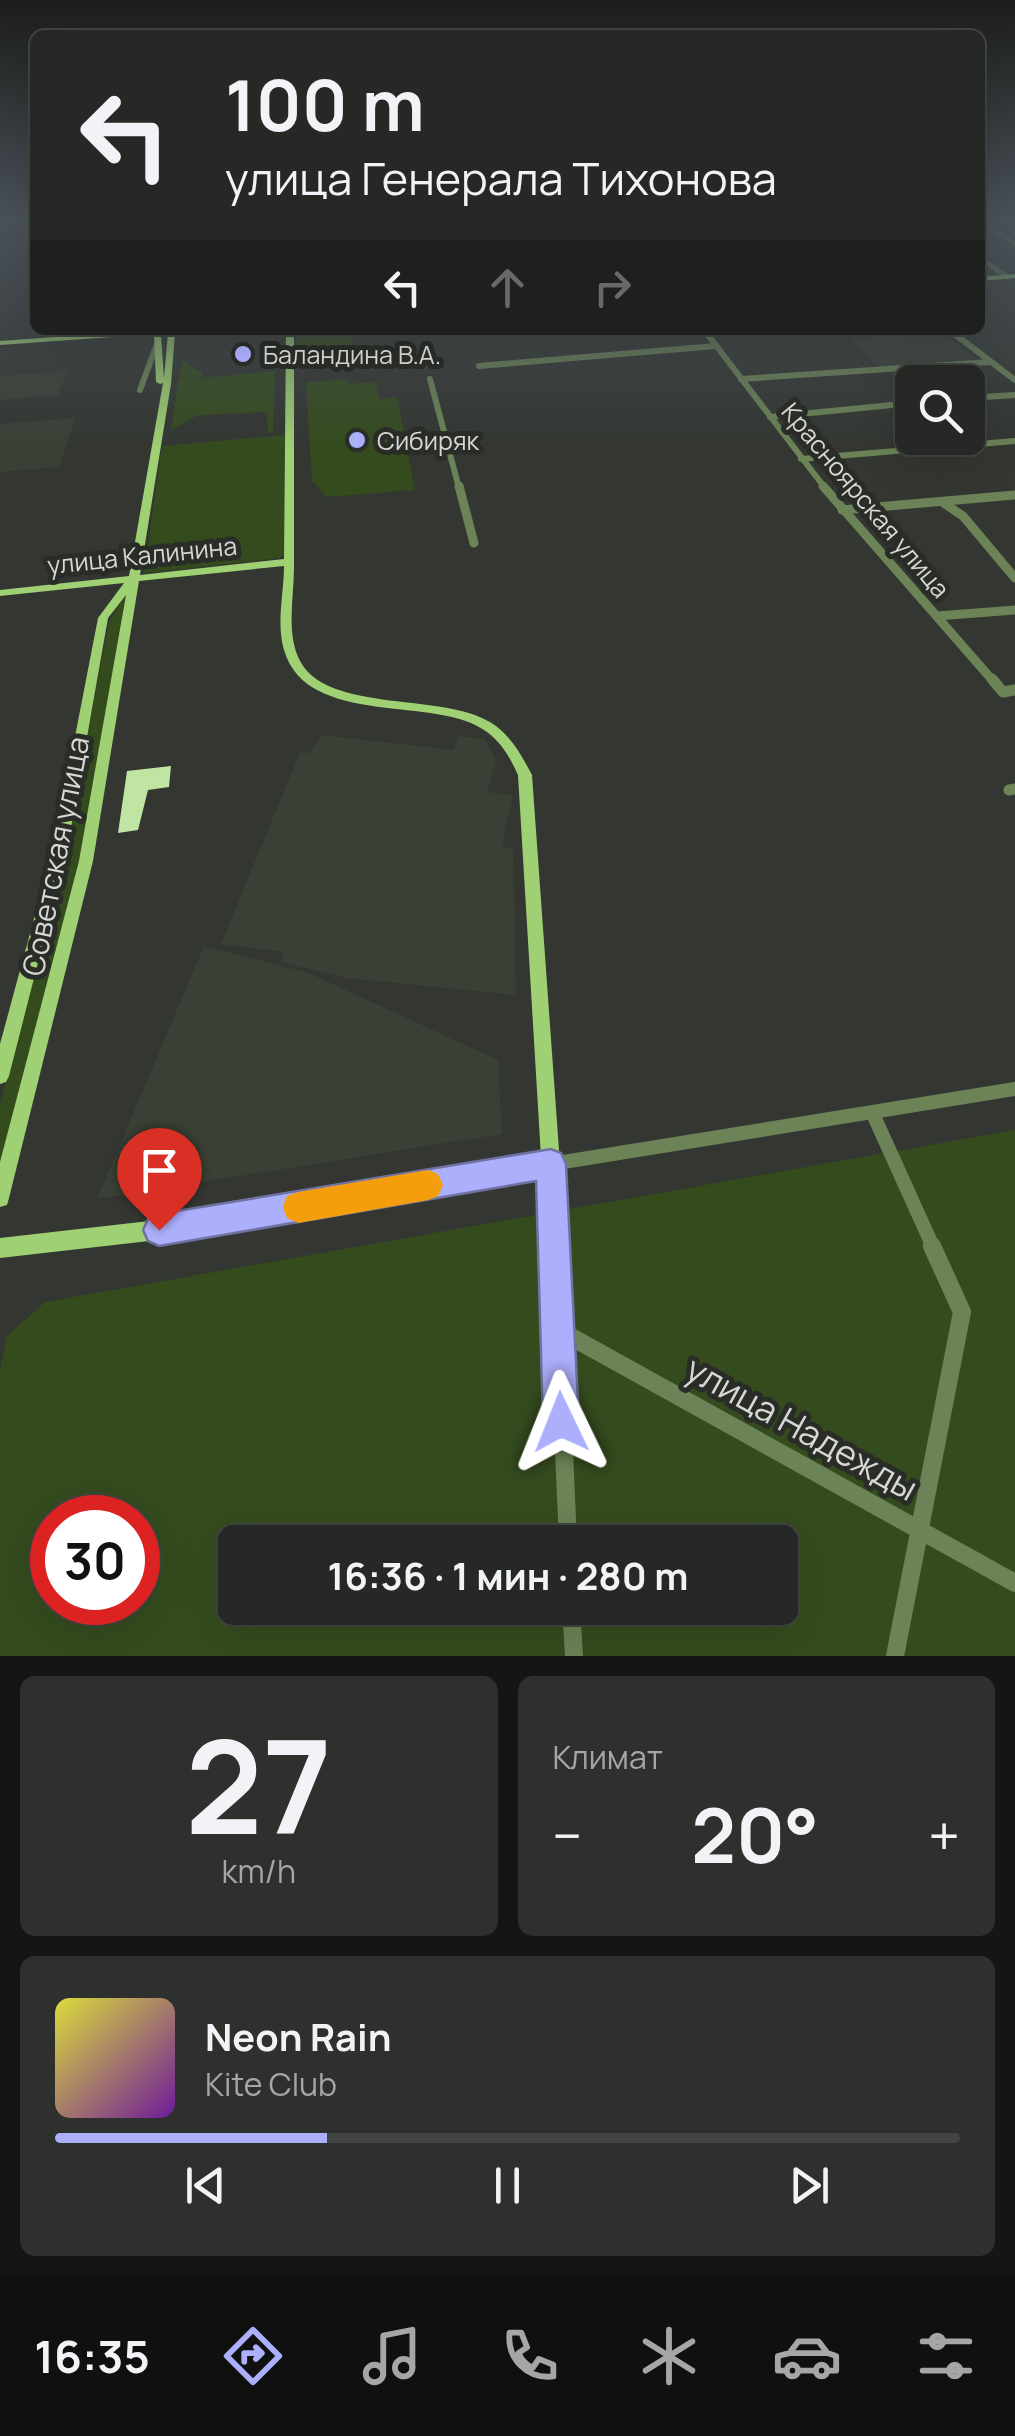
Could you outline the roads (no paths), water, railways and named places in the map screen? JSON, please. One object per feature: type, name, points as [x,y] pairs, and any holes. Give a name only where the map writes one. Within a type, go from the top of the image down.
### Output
[{"type":"main road","points":[[0,343],[105,335]]},
{"type":"main road","name":"Советская улица","points":[[157,335],[161,413]]},
{"type":"main road","name":"Советская улица","points":[[0,1198],[86,861],[171,335]]},
{"type":"main road","points":[[0,1248],[193,1226],[551,1164],[525,775],[518,755],[510,742],[480,718],[367,704],[308,677],[298,669],[289,648],[290,335]]},
{"type":"main road","name":"улица Калинина","points":[[0,593],[288,562]]},
{"type":"main road","name":"Советская улица","points":[[0,1076],[61,845],[103,618],[132,579]]},
{"type":"street","name":"Красноярская улица","points":[[708,335],[842,510],[1009,691]]},
{"type":"street","points":[[955,335],[1015,380]]},
{"type":"street","points":[[140,390],[158,344]]},
{"type":"street","points":[[478,366],[716,346]]},
{"type":"street","points":[[741,379],[990,362]]},
{"type":"street","points":[[430,379],[474,543]]},
{"type":"street","points":[[985,397],[1015,395]]},
{"type":"street","points":[[770,416],[895,405]]},
{"type":"street","points":[[801,459],[1015,441]]},
{"type":"street","points":[[842,510],[945,504],[1015,494]]},
{"type":"street","points":[[945,504],[962,516],[1015,578]]},
{"type":"street","points":[[936,616],[1015,610]]},
{"type":"street","points":[[567,1525],[551,1164],[1015,1089]]},
{"type":"street","points":[[873,1114],[962,1312],[895,1656]]},
{"type":"street","name":"улица Надежды","points":[[557,1328],[1015,1583]]},
{"type":"street","points":[[573,1625],[574,1656]]},
{"type":"place","name":"Баландина В.А.","points":[[243,354]]},
{"type":"place","name":"Сибиряк","points":[[357,440]]}]
